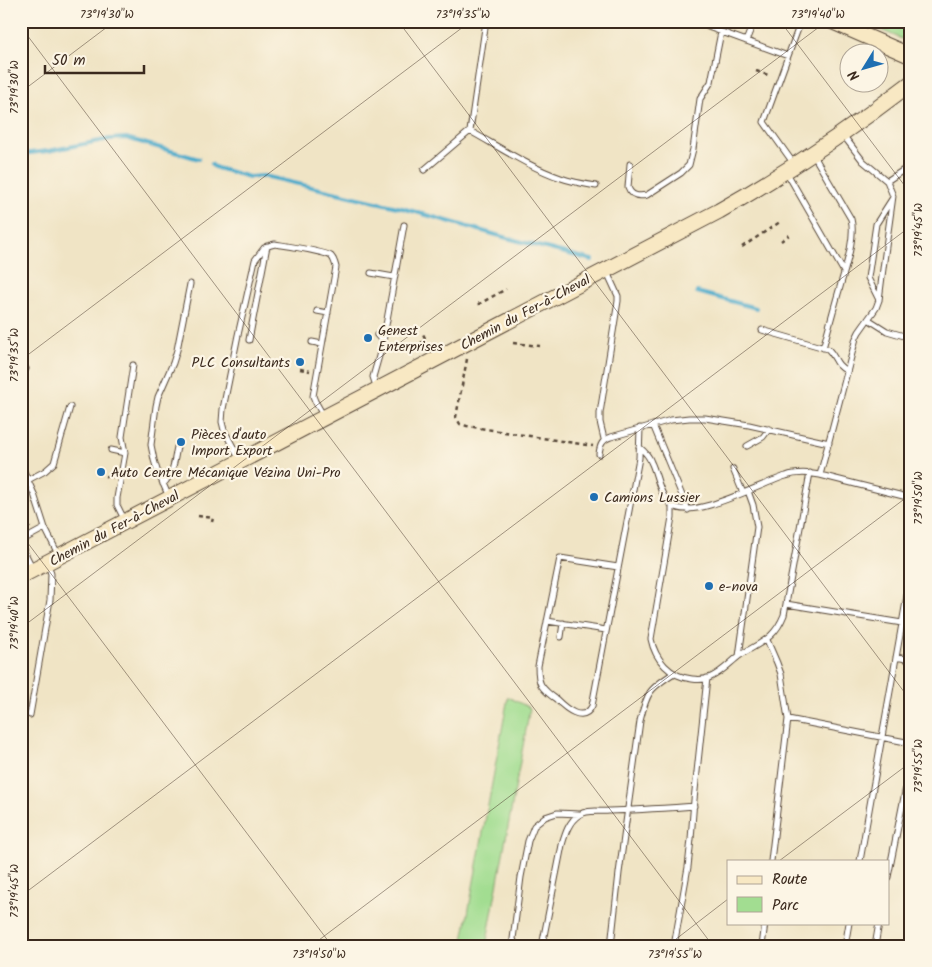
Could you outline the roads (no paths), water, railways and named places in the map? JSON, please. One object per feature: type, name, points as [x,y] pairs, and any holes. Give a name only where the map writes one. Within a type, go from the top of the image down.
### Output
[{"type":"street","points":[[831,21],[911,56]]},
{"type":"street","name":"Chemin du Fer-à-Cheval","points":[[28,573],[719,211],[790,168],[911,83]]},
{"type":"lane","points":[[424,170],[470,131],[486,21]]},
{"type":"lane","points":[[708,21],[708,27],[788,56]]},
{"type":"lane","points":[[746,41],[754,21]]},
{"type":"lane","points":[[801,21],[764,122],[844,272]]},
{"type":"lane","points":[[630,164],[628,187],[637,196],[646,195],[684,171],[689,165],[700,99],[711,82],[721,32]]},
{"type":"lane","points":[[470,131],[542,171],[577,183],[596,186]]},
{"type":"lane","points":[[820,475],[859,332],[876,308],[879,300],[893,196],[887,181],[863,161],[842,133]]},
{"type":"lane","points":[[693,149],[700,150]]},
{"type":"lane","points":[[812,153],[851,219],[853,231],[823,348]]},
{"type":"lane","points":[[887,181],[911,166]]},
{"type":"lane","points":[[879,300],[868,278],[876,224],[893,196]]},
{"type":"lane","points":[[378,390],[373,377],[383,342],[404,225]]},
{"type":"lane","points":[[241,462],[224,430],[222,422],[223,409],[255,260],[267,246],[275,244],[323,253],[333,258],[336,267],[313,396],[324,418]]},
{"type":"lane","points":[[249,340],[267,246]]},
{"type":"lane","points":[[604,440],[600,413],[618,301],[618,296],[606,270]]},
{"type":"lane","points":[[371,273],[394,277]]},
{"type":"lane","points":[[170,499],[154,460],[151,445],[156,406],[161,389],[178,350],[190,284]]},
{"type":"lane","points":[[318,311],[328,313]]},
{"type":"lane","points":[[868,319],[887,331],[911,338]]},
{"type":"lane","points":[[762,330],[828,349],[838,364],[847,371]]},
{"type":"lane","points":[[377,335],[383,342]]},
{"type":"lane","points":[[312,342],[322,344]]},
{"type":"lane","points":[[126,522],[117,502],[125,453],[122,437],[133,365]]},
{"type":"lane","points":[[28,480],[45,471],[54,463],[70,406]]},
{"type":"lane","points":[[599,454],[599,447],[604,440],[640,428],[689,418],[705,418],[829,443]]},
{"type":"lane","points":[[653,425],[688,510]]},
{"type":"lane","points":[[618,567],[560,558],[538,666],[538,676],[540,684],[545,690],[570,712],[585,713],[592,706],[639,458],[640,428]]},
{"type":"lane","points":[[747,446],[763,437],[769,430]]},
{"type":"lane","points":[[163,484],[168,480],[173,471],[177,447]]},
{"type":"lane","points":[[640,447],[651,461],[663,495],[672,506],[678,509],[688,510],[718,502],[787,475],[801,473],[820,475],[911,498]]},
{"type":"lane","points":[[111,450],[125,453]]},
{"type":"lane","points":[[21,465],[34,494],[54,559],[51,574],[50,600],[30,715]]},
{"type":"lane","points":[[733,469],[753,505],[757,527],[739,656]]},
{"type":"lane","points":[[672,506],[672,517],[651,639],[655,653],[666,667],[688,679],[704,680],[718,674],[739,656],[766,640],[780,624],[784,615],[810,473]]},
{"type":"lane","points":[[21,541],[45,528]]},
{"type":"lane","points":[[21,545],[28,573]]},
{"type":"lane","points":[[860,860],[911,574]]},
{"type":"lane","points":[[786,604],[902,623]]},
{"type":"lane","points":[[547,621],[606,630]]},
{"type":"lane","points":[[561,637],[563,624]]},
{"type":"lane","points":[[766,640],[781,674],[788,719],[772,860]]},
{"type":"lane","points":[[896,657],[911,660]]},
{"type":"lane","points":[[611,946],[618,882],[644,702],[654,688],[674,673]]},
{"type":"lane","points":[[674,946],[692,839],[707,678]]},
{"type":"lane","points":[[788,719],[911,743]]},
{"type":"lane","points":[[890,866],[911,762]]},
{"type":"lane","points":[[516,946],[513,939],[528,841],[534,826],[545,817],[557,813],[580,814],[587,812],[694,806]]},
{"type":"lane","points":[[542,946],[562,845],[570,824],[580,814]]},
{"type":"lane","points":[[762,946],[764,924]]},
{"type":"lane","points":[[845,946],[849,924]]},
{"type":"lane","points":[[875,946],[879,924]]},
{"type":"lane","points":[[907,946],[911,927]]},
{"type":"waterway","points":[[21,154],[126,138],[199,159]]},
{"type":"waterway","points":[[211,164],[217,168],[249,177],[264,176],[402,208],[592,260]]},
{"type":"waterway","points":[[697,292],[756,308]]},
{"type":"place","name":"Genest Enterprises","points":[[368,338]]},
{"type":"place","name":"PLC Consultants","points":[[300,362]]},
{"type":"place","name":"Pièces d'auto Import Export","points":[[181,442]]},
{"type":"place","name":"Auto Centre Mécanique Vézina Uni-Pro","points":[[101,472]]},
{"type":"place","name":"Camions Lussier","points":[[594,497]]},
{"type":"place","name":"e-nova","points":[[709,586]]}]
